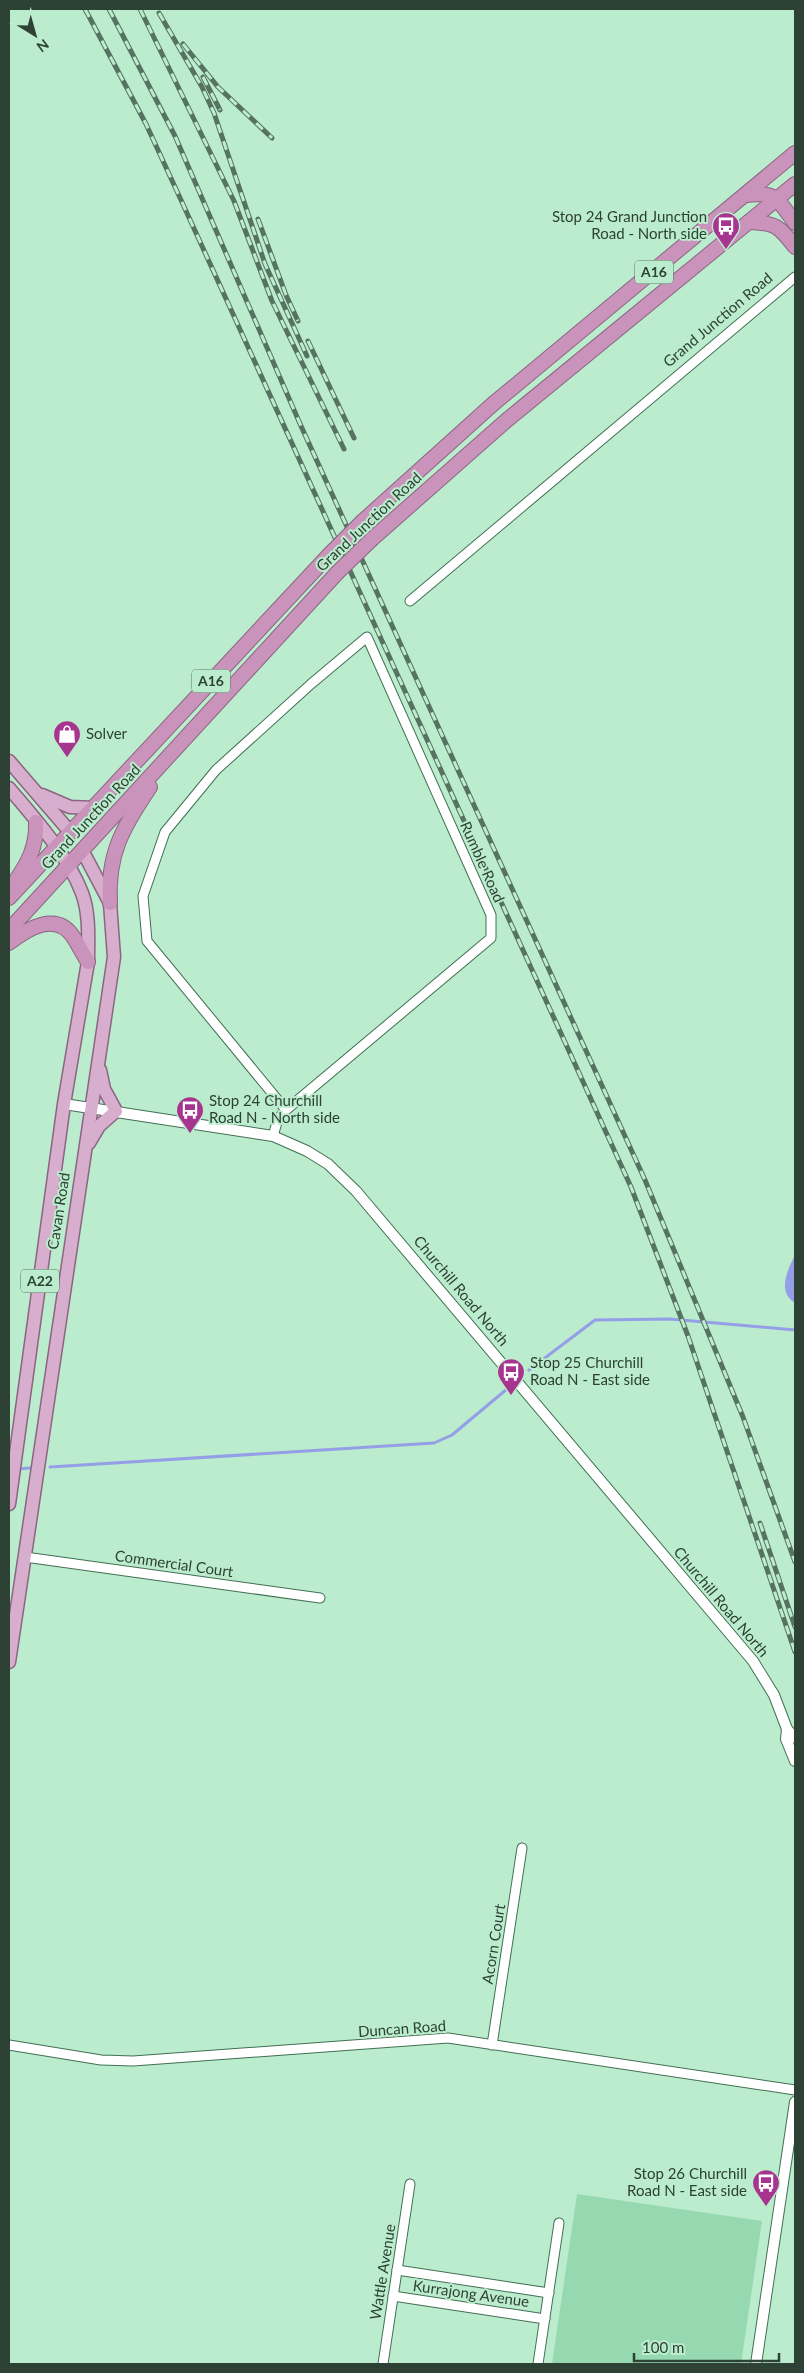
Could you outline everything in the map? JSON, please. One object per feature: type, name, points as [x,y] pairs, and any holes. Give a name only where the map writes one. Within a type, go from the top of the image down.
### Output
[{"type":"highway","name":"Grand Junction Road","points":[[9,898],[95,808],[328,556],[363,521],[493,404],[795,153]]},
{"type":"highway","name":"Grand Junction Road","points":[[9,930],[337,573],[372,539],[507,420],[795,184]]},
{"type":"highway","points":[[746,195],[765,193],[777,198],[795,223]]},
{"type":"highway","points":[[748,222],[770,223],[777,226],[795,247]]},
{"type":"highway","points":[[110,903],[109,876],[114,853],[136,808],[172,753]]},
{"type":"highway","points":[[9,889],[31,857],[37,836],[36,822]]},
{"type":"highway","name":"Cavan Road","points":[[71,833],[82,850]]},
{"type":"highway","points":[[9,943],[36,925],[58,926],[74,937],[88,962]]},
{"type":"main road","name":"A22","points":[[9,761],[71,833]]},
{"type":"main road","name":"A22","points":[[9,788],[56,848]]},
{"type":"main road","points":[[32,788],[47,799],[70,807],[95,808]]},
{"type":"main road","name":"Cavan Road","points":[[9,1504],[64,1104],[88,962],[86,911],[82,894],[56,848]]},
{"type":"main road","name":"Cavan Road","points":[[9,1662],[114,956],[110,903],[82,850]]},
{"type":"main road","points":[[85,1150],[99,1126],[116,1112],[104,1089],[98,1058]]},
{"type":"street","name":"Grand Junction Road","points":[[410,601],[795,277]]},
{"type":"street","name":"Rumble Road","points":[[273,1136],[278,1119],[286,1110],[491,938],[491,915],[367,637],[311,684],[216,770],[165,832],[143,896],[147,942],[286,1110]]},
{"type":"street","name":"Churchill Road North","points":[[64,1104],[273,1136],[308,1151],[328,1164],[344,1179],[503,1364],[753,1661],[774,1695],[787,1729],[795,1738]]},
{"type":"street","name":"Commercial Court","points":[[25,1557],[320,1598]]},
{"type":"street","name":"Churchill Road North","points":[[787,1729],[786,1739],[795,1760]]},
{"type":"street","name":"Acorn Court","points":[[492,2045],[522,1848]]},
{"type":"street","name":"Duncan Road","points":[[9,2045],[115,2061],[316,2049],[439,2039],[492,2045],[795,2090]]},
{"type":"street","points":[[756,2364],[795,2102]]},
{"type":"street","name":"Wattle Avenue","points":[[383,2364],[410,2184]]},
{"type":"street","points":[[538,2364],[559,2223]]},
{"type":"street","name":"Kurrajong Avenue","points":[[397,2270],[549,2293]]},
{"type":"street","name":"Kurrajong Avenue","points":[[393,2296],[545,2318]]},
{"type":"green space","points":[[577,2194],[762,2221],[741,2364],[552,2364]]},
{"type":"water","points":[[795,1255],[795,1303],[786,1293],[785,1281]]},
{"type":"waterway","points":[[529,1370],[595,1320],[670,1319],[795,1330]]},
{"type":"waterway","points":[[50,1467],[434,1443],[452,1435],[507,1389]]},
{"type":"waterway","points":[[18,1469],[30,1468]]},
{"type":"railway","points":[[85,9],[146,124],[631,1187],[688,1336],[795,1652]]},
{"type":"railway","points":[[109,9],[175,136],[301,426],[645,1180],[743,1417],[795,1562]]},
{"type":"railway","points":[[140,9],[234,201],[272,301],[344,449]]},
{"type":"railway","points":[[159,13],[202,87],[214,113],[265,264],[307,356]]},
{"type":"railway","points":[[183,44],[218,87],[272,138]]},
{"type":"railway","points":[[203,77],[220,110]]},
{"type":"railway","points":[[258,219],[286,295],[298,321]]},
{"type":"railway","points":[[308,341],[354,438]]},
{"type":"railway","points":[[760,1523],[795,1627]]},
{"type":"place","name":"Stop 24 Grand Junction Road - North side","points":[[726,250]]},
{"type":"place","name":"Solver","points":[[67,758]]},
{"type":"place","name":"Stop 24 Churchill Road N - North side","points":[[190,1134]]},
{"type":"place","name":"Stop 25 Churchill Road N - East side","points":[[511,1396]]},
{"type":"place","name":"Stop 26 Churchill Road N - East side","points":[[766,2207]]}]
